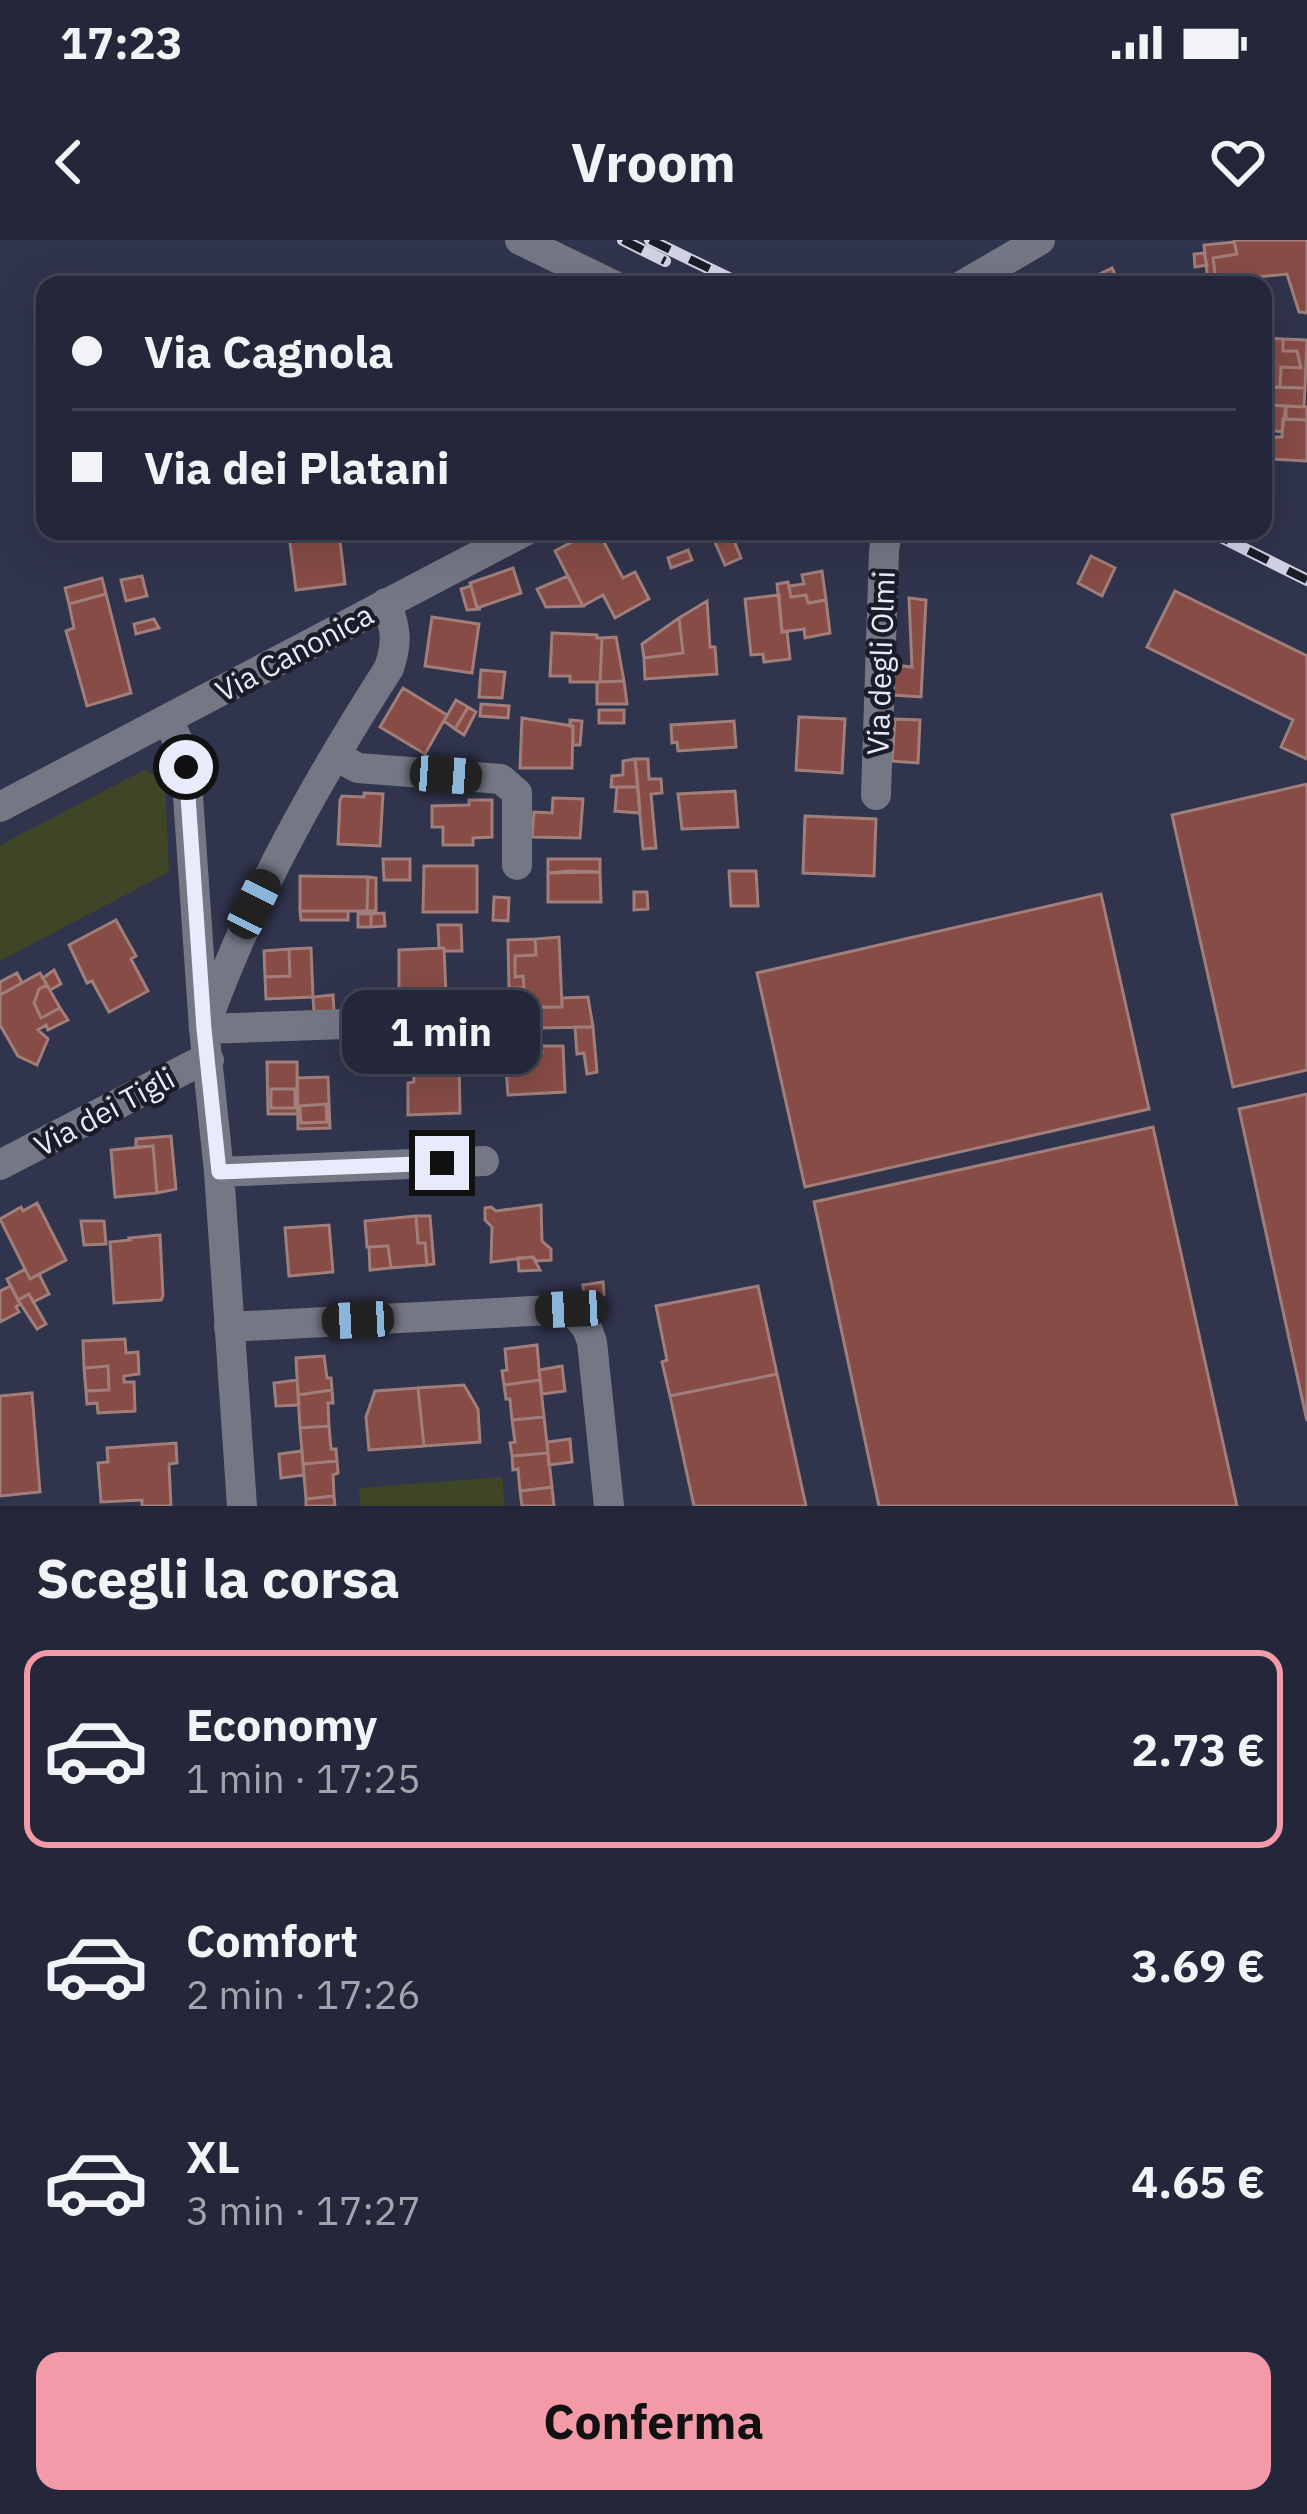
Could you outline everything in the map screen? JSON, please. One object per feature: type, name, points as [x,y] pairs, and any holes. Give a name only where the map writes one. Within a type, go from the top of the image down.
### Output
[{"type":"street","points":[[520,240],[595,276]]},
{"type":"street","points":[[978,276],[1040,240]]},
{"type":"street","name":"Via Canonica","points":[[0,807],[508,540]]},
{"type":"street","name":"Via degli Olmi","points":[[876,795],[886,540]]},
{"type":"street","points":[[206,1044],[270,870],[389,668],[397,645],[386,603]]},
{"type":"street","points":[[168,720],[184,754],[242,1506]]},
{"type":"street","points":[[336,756],[358,769],[489,778],[510,784],[518,793],[517,865]]},
{"type":"street","points":[[193,867],[207,903],[236,910],[254,904]]},
{"type":"street","points":[[206,1044],[458,1021]]},
{"type":"street","name":"Via dei Tigli","points":[[0,1166],[195,1064],[206,1044]]},
{"type":"street","points":[[219,1172],[484,1161]]},
{"type":"street","points":[[229,1327],[571,1309],[592,1342],[609,1506]]},
{"type":"green space","points":[[146,769],[165,783],[169,872],[0,961],[0,845]]},
{"type":"green space","points":[[502,1477],[505,1506],[360,1506],[359,1488]]},
{"type":"building","points":[[1234,240],[1307,240],[1307,313],[1299,312],[1287,274],[1215,276],[1213,258],[1237,254]]},
{"type":"building","points":[[1234,242],[1237,254],[1213,258],[1215,276],[1207,276],[1204,245]]},
{"type":"building","points":[[1204,253],[1207,265],[1195,267],[1194,254]]},
{"type":"building","points":[[1272,338],[1283,339],[1283,351],[1297,351],[1301,368],[1281,367],[1280,387],[1272,387]]},
{"type":"building","points":[[1283,339],[1307,340],[1305,388],[1280,387],[1281,367],[1301,368],[1297,351],[1283,351]]},
{"type":"building","points":[[1272,387],[1305,388],[1304,407],[1272,405]]},
{"type":"building","points":[[1272,405],[1286,406],[1282,432],[1272,430]]},
{"type":"building","points":[[1286,406],[1307,407],[1307,420],[1286,419]]},
{"type":"building","points":[[1283,419],[1307,420],[1307,461],[1272,459],[1272,437],[1282,437]]},
{"type":"building","points":[[290,540],[340,540],[345,584],[296,590]]},
{"type":"building","points":[[576,540],[603,540],[623,578],[635,572],[649,599],[615,618],[603,595],[583,606],[555,551]]},
{"type":"building","points":[[714,540],[734,540],[741,558],[725,565]]},
{"type":"building","points":[[688,550],[692,560],[671,568],[668,558]]},
{"type":"building","points":[[1091,556],[1115,568],[1102,596],[1078,583]]},
{"type":"building","points":[[513,568],[521,593],[477,608],[470,583]]},
{"type":"building","points":[[822,571],[826,600],[808,603],[806,595],[791,597],[789,586],[804,584],[802,575]]},
{"type":"building","points":[[142,576],[147,596],[126,601],[121,580]]},
{"type":"building","points":[[568,576],[583,606],[546,607],[537,589]]},
{"type":"building","points":[[102,578],[106,594],[69,604],[65,588]]},
{"type":"building","points":[[788,582],[791,597],[806,595],[808,603],[826,600],[830,633],[805,638],[804,629],[782,632],[777,584]]},
{"type":"building","points":[[471,586],[481,609],[467,610],[461,589]]},
{"type":"building","points":[[1175,591],[1307,656],[1307,759],[1281,747],[1293,720],[1147,647]]},
{"type":"building","points":[[106,594],[131,693],[87,706],[66,631],[74,628],[69,604]]},
{"type":"building","points":[[779,595],[790,659],[764,662],[763,654],[751,655],[745,599]]},
{"type":"building","points":[[909,598],[926,600],[921,697],[893,695],[895,665],[912,667]]},
{"type":"building","points":[[707,601],[717,674],[645,679],[644,658],[683,653],[679,618]]},
{"type":"building","points":[[432,617],[479,624],[472,673],[425,666]]},
{"type":"building","points":[[679,618],[683,653],[644,658],[642,644]]},
{"type":"building","points":[[154,619],[159,628],[136,634],[134,624]]},
{"type":"building","points":[[552,633],[602,638],[600,682],[550,676]]},
{"type":"building","points":[[616,637],[624,681],[600,682],[602,638]]},
{"type":"building","points":[[481,670],[505,672],[502,698],[479,697]]},
{"type":"building","points":[[624,681],[627,704],[597,704],[597,682]]},
{"type":"building","points":[[403,688],[447,715],[425,754],[380,727]]},
{"type":"building","points":[[456,700],[468,707],[455,729],[444,721]]},
{"type":"building","points":[[481,704],[509,706],[508,718],[480,716]]},
{"type":"building","points":[[468,707],[476,712],[464,735],[455,729]]},
{"type":"building","points":[[599,710],[624,710],[624,723],[599,723]]},
{"type":"building","points":[[799,717],[845,719],[842,773],[796,770]]},
{"type":"building","points":[[522,718],[573,726],[572,768],[520,768]]},
{"type":"building","points":[[895,719],[920,720],[918,763],[892,761]]},
{"type":"building","points":[[570,720],[582,721],[580,745],[573,745]]},
{"type":"building","points":[[734,721],[736,747],[678,751],[677,742],[672,743],[671,725]]},
{"type":"building","points":[[635,759],[648,759],[649,779],[661,779],[662,793],[651,794],[656,848],[643,849]]},
{"type":"building","points":[[635,759],[638,787],[611,787],[612,776],[623,775],[623,761]]},
{"type":"building","points":[[1307,784],[1307,1070],[1233,1087],[1172,815]]},
{"type":"building","points":[[617,787],[638,787],[640,813],[615,811]]},
{"type":"building","points":[[735,791],[738,827],[682,829],[678,794]]},
{"type":"building","points":[[364,793],[383,794],[380,846],[338,844],[342,796],[364,797]]},
{"type":"building","points":[[553,798],[583,799],[580,838],[532,837],[534,812],[552,813]]},
{"type":"building","points":[[469,800],[492,800],[492,837],[473,838],[473,845],[443,845],[443,827],[432,827],[432,806],[469,805]]},
{"type":"building","points":[[805,816],[876,819],[874,876],[803,873]]},
{"type":"building","points":[[383,859],[410,859],[410,880],[384,880]]},
{"type":"building","points":[[548,859],[600,859],[600,872],[548,873]]},
{"type":"building","points":[[424,866],[477,866],[477,912],[423,912]]},
{"type":"building","points":[[729,871],[756,871],[758,906],[731,906]]},
{"type":"building","points":[[600,872],[601,902],[548,902],[548,873]]},
{"type":"building","points":[[300,876],[368,877],[367,911],[300,911]]},
{"type":"building","points":[[368,877],[376,878],[376,911],[367,911]]},
{"type":"building","points":[[634,892],[647,892],[648,909],[634,910]]},
{"type":"building","points":[[1101,894],[1149,1109],[805,1187],[757,973]]},
{"type":"building","points":[[494,897],[509,898],[508,921],[493,920]]},
{"type":"building","points":[[300,911],[348,911],[348,920],[301,920]]},
{"type":"building","points":[[384,913],[385,926],[371,927],[371,914]]},
{"type":"building","points":[[358,914],[371,914],[371,927],[358,927]]},
{"type":"building","points":[[116,920],[148,991],[109,1012],[92,981],[87,983],[69,945]]},
{"type":"building","points":[[438,925],[461,925],[462,951],[439,948]]},
{"type":"building","points":[[559,937],[562,1007],[512,1008],[511,988],[524,988],[523,976],[515,977],[515,956],[536,955],[535,939]]},
{"type":"building","points":[[535,939],[536,955],[515,956],[515,977],[523,976],[524,988],[509,988],[508,940]]},
{"type":"building","points":[[311,948],[313,997],[266,999],[265,977],[290,976],[289,949]]},
{"type":"building","points":[[444,948],[446,994],[399,999],[399,950]]},
{"type":"building","points":[[289,949],[290,976],[265,977],[264,951]]},
{"type":"building","points":[[54,970],[61,984],[50,990],[43,978]]},
{"type":"building","points":[[17,973],[22,983],[0,995],[0,982]]},
{"type":"building","points":[[40,973],[47,985],[39,989],[34,1003],[41,1018],[60,1008],[68,1020],[38,1030],[48,1039],[37,1065],[18,1056],[0,1025],[0,995]]},
{"type":"building","points":[[47,985],[60,1008],[41,1018],[34,1003],[39,989]]},
{"type":"building","points":[[333,995],[334,1011],[314,1012],[313,997]]},
{"type":"building","points":[[588,997],[593,1027],[537,1028],[537,1007],[562,1007],[562,998]]},
{"type":"building","points":[[575,1027],[593,1027],[597,1072],[587,1074],[584,1053],[577,1054]]},
{"type":"building","points":[[541,1046],[563,1046],[565,1092],[508,1095],[505,1053],[542,1052]]},
{"type":"building","points":[[459,1053],[460,1113],[408,1115],[413,1055]]},
{"type":"building","points":[[267,1062],[297,1062],[298,1114],[268,1114]]},
{"type":"building","points":[[328,1077],[330,1128],[298,1129],[297,1078]]},
{"type":"building","points":[[271,1089],[295,1089],[295,1108],[271,1108]]},
{"type":"building","points":[[1307,1094],[1307,1421],[1239,1109]]},
{"type":"building","points":[[326,1104],[327,1122],[301,1123],[300,1106]]},
{"type":"building","points":[[1153,1127],[1237,1506],[879,1506],[814,1202]]},
{"type":"building","points":[[171,1136],[176,1189],[157,1193],[153,1146],[136,1147],[136,1139]]},
{"type":"building","points":[[153,1146],[157,1193],[115,1197],[111,1150]]},
{"type":"building","points":[[37,1203],[66,1260],[30,1279],[0,1219]]},
{"type":"building","points":[[541,1205],[542,1241],[551,1249],[551,1260],[491,1262],[492,1227],[485,1220],[485,1208]]},
{"type":"building","points":[[416,1216],[430,1216],[434,1264],[427,1265],[425,1243],[418,1243]]},
{"type":"building","points":[[416,1216],[418,1243],[425,1243],[427,1265],[391,1268],[388,1246],[367,1247],[365,1221]]},
{"type":"building","points":[[81,1221],[104,1221],[106,1244],[84,1245]]},
{"type":"building","points":[[329,1225],[333,1272],[289,1276],[285,1228]]},
{"type":"building","points":[[160,1235],[161,1300],[114,1303],[110,1242]]},
{"type":"building","points":[[388,1246],[391,1268],[370,1270],[369,1247]]},
{"type":"building","points":[[533,1257],[540,1270],[519,1271],[518,1258]]},
{"type":"building","points":[[25,1269],[30,1279],[39,1274],[49,1294],[33,1302],[29,1294],[18,1300],[7,1279]]},
{"type":"building","points":[[603,1282],[604,1295],[584,1298],[583,1285]]},
{"type":"building","points":[[11,1286],[19,1312],[0,1322],[0,1291]]},
{"type":"building","points":[[758,1286],[777,1374],[670,1396],[656,1306]]},
{"type":"building","points":[[29,1294],[46,1324],[37,1329],[18,1300]]},
{"type":"building","points":[[125,1339],[126,1353],[138,1352],[139,1374],[124,1376],[124,1382],[134,1382],[135,1411],[98,1413],[97,1403],[87,1404],[86,1391],[109,1390],[108,1366],[84,1368],[83,1341]]},
{"type":"building","points":[[537,1345],[540,1380],[504,1385],[505,1349]]},
{"type":"building","points":[[324,1356],[332,1390],[298,1395],[296,1358]]},
{"type":"building","points":[[108,1366],[109,1390],[86,1391],[84,1368]]},
{"type":"building","points":[[562,1366],[565,1391],[542,1394],[539,1370]]},
{"type":"building","points":[[777,1374],[806,1506],[694,1506],[670,1396]]},
{"type":"building","points":[[297,1380],[299,1405],[276,1406],[274,1383]]},
{"type":"building","points":[[540,1380],[544,1417],[512,1420],[504,1385]]},
{"type":"building","points":[[464,1385],[478,1409],[480,1442],[424,1446],[418,1388]]},
{"type":"building","points":[[418,1388],[424,1446],[369,1450],[366,1417],[375,1391]]},
{"type":"building","points":[[332,1390],[329,1426],[300,1428],[298,1395]]},
{"type":"building","points":[[32,1393],[40,1492],[0,1496],[0,1396]]},
{"type":"building","points":[[544,1417],[548,1453],[512,1456],[512,1420]]},
{"type":"building","points":[[329,1426],[337,1461],[303,1464],[300,1428]]},
{"type":"building","points":[[570,1439],[572,1462],[549,1465],[547,1442]]},
{"type":"building","points":[[176,1443],[177,1463],[169,1464],[171,1506],[142,1506],[142,1500],[101,1502],[98,1463],[108,1462],[107,1448]]},
{"type":"building","points":[[302,1451],[304,1475],[281,1478],[279,1454]]},
{"type":"building","points":[[548,1453],[552,1487],[520,1491],[512,1456]]},
{"type":"building","points":[[337,1461],[334,1496],[306,1499],[303,1464]]},
{"type":"building","points":[[552,1487],[554,1506],[522,1506],[520,1491]]},
{"type":"building","points":[[334,1496],[335,1506],[306,1506],[306,1499]]},
{"type":"railway","points":[[623,240],[665,261]]},
{"type":"railway","points":[[650,240],[724,276]]},
{"type":"railway","points":[[1227,540],[1307,580]]},
{"type":"route","points":[[186,767],[219,1172],[442,1163]]}]
